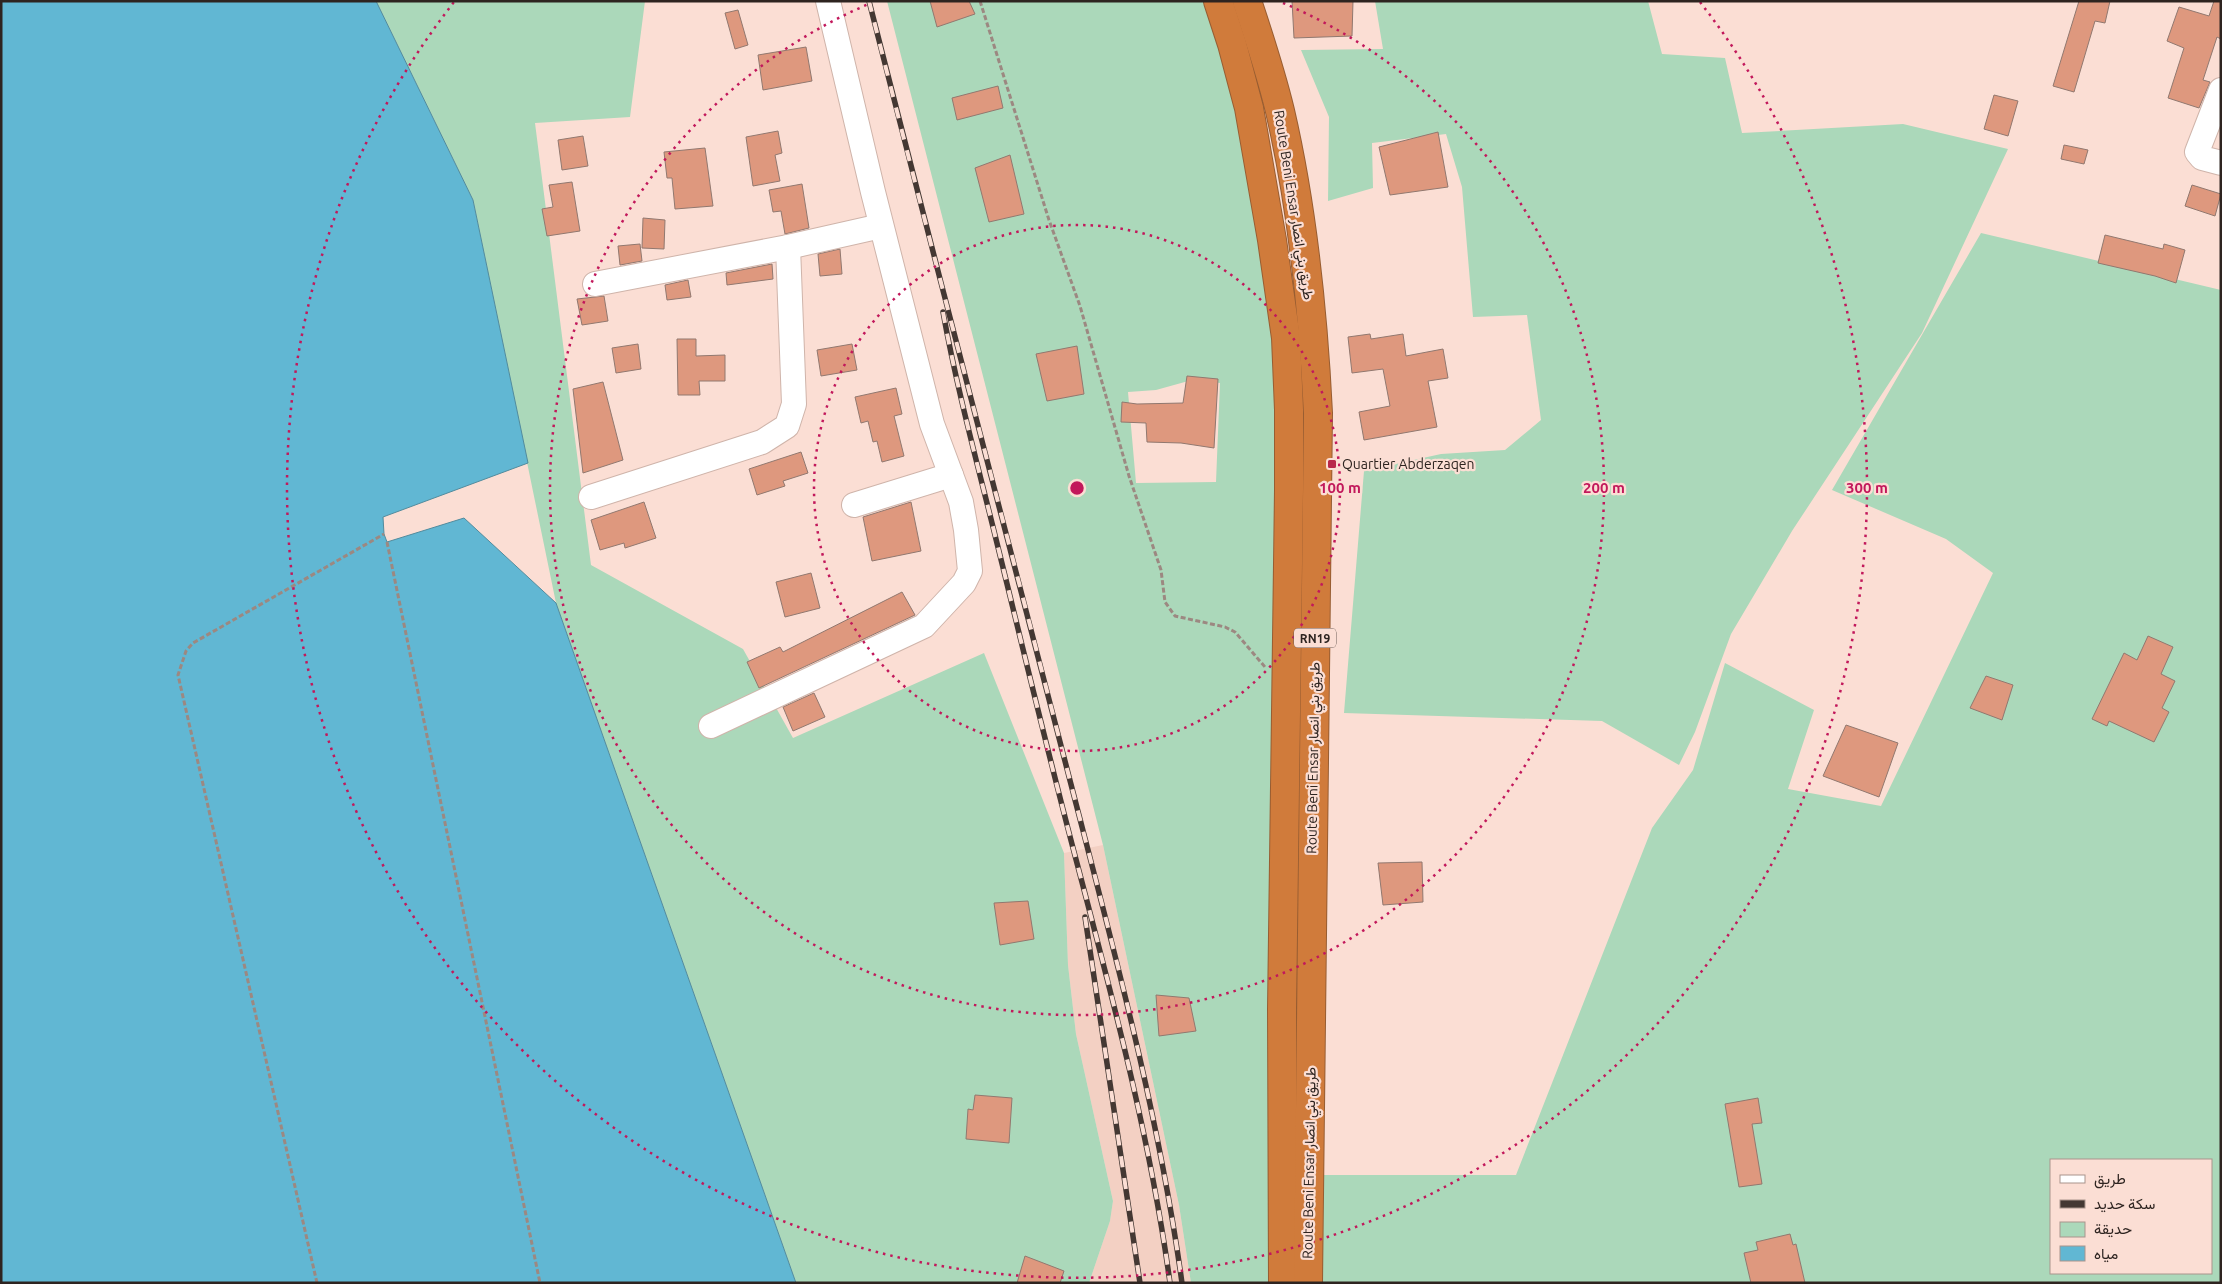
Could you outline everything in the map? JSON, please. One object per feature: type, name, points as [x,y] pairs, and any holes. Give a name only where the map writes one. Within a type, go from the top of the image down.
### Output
[{"type":"highway","name":"Route Beni Ensar طريق بني انصار","points":[[1218,1],[1249,108],[1272,240],[1286,338],[1290,472],[1282,1009],[1283,1283]]},
{"type":"highway","name":"Route Beni Ensar طريق بني انصار","points":[[1247,1],[1280,111],[1304,247],[1315,351],[1318,413],[1308,1283]]},
{"type":"street","points":[[711,726],[924,626],[943,608],[964,583],[970,571],[961,502],[932,424],[881,226],[828,1]]},
{"type":"street","points":[[2221,90],[2198,144],[2197,152],[2202,158],[2221,162]]},
{"type":"street","points":[[595,284],[788,247],[881,226]]},
{"type":"street","points":[[591,497],[762,442],[787,426],[794,404],[788,247]]},
{"type":"street","points":[[854,505],[951,475]]},
{"type":"path","points":[[980,1],[1049,220],[1080,306],[1129,476],[1160,570],[1165,602],[1175,616],[1225,627],[1235,632],[1287,694]]},
{"type":"path","points":[[317,1283],[178,675],[186,651],[193,643],[384,534]]},
{"type":"path","points":[[387,542],[540,1283]]},
{"type":"shaded area","points":[[1103,845],[1179,1205],[1191,1283],[1089,1283],[1110,1221],[1113,1201],[1076,1034],[1068,965],[1064,853]]},
{"type":"green space","points":[[376,1],[645,1],[630,117],[535,123],[591,565],[743,649],[793,738],[984,653],[1064,853],[1068,965],[1076,1034],[1113,1201],[1110,1221],[1089,1283],[796,1283],[556,603],[473,200]]},
{"type":"green space","points":[[887,1],[1204,1],[1224,45],[1260,200],[1279,374],[1273,1283],[1191,1283],[1179,1205],[1103,845]],"holes":[[[1192,380],[1220,383],[1216,482],[1136,483],[1128,392],[1156,390]]]},
{"type":"green space","points":[[1375,1],[1648,1],[1662,54],[1725,58],[1742,133],[1903,124],[2008,149],[1922,333],[1792,531],[1731,634],[1695,732],[1679,765],[1602,721],[1344,713],[1364,471],[1441,454],[1505,450],[1541,420],[1527,315],[1473,317],[1462,187],[1446,134],[1372,143],[1373,188],[1328,201],[1329,117],[1301,50],[1383,49]]},
{"type":"green space","points":[[1981,233],[2221,290],[2221,1283],[1319,1283],[1319,1175],[1516,1175],[1652,828],[1693,770],[1725,663],[1814,710],[1788,789],[1881,806],[1993,573],[1946,539],[1832,490]]},
{"type":"water","points":[[1,1],[376,1],[473,200],[528,463],[383,517],[384,534],[387,542],[464,518],[556,603],[796,1283],[1,1283]]},
{"type":"building","points":[[930,1],[969,1],[975,14],[937,27]]},
{"type":"building","points":[[1292,1],[1353,1],[1352,36],[1294,38]]},
{"type":"building","points":[[2079,1],[2110,1],[2105,23],[2095,21],[2074,92],[2053,86]]},
{"type":"building","points":[[2214,1],[2221,1],[2221,39],[2217,37],[2203,80],[2210,82],[2199,108],[2168,98],[2184,48],[2167,41],[2179,7],[2209,16]]},
{"type":"building","points":[[738,10],[748,45],[735,49],[725,13]]},
{"type":"building","points":[[806,47],[812,81],[763,90],[758,55]]},
{"type":"building","points":[[998,86],[1003,108],[957,120],[952,98]]},
{"type":"building","points":[[1994,95],[2018,101],[2008,136],[1984,129]]},
{"type":"building","points":[[778,131],[782,153],[775,155],[780,181],[753,186],[746,137]]},
{"type":"building","points":[[1438,132],[1448,187],[1390,195],[1379,147]]},
{"type":"building","points":[[583,136],[588,166],[562,170],[558,140]]},
{"type":"building","points":[[2064,145],[2088,150],[2084,164],[2061,159]]},
{"type":"building","points":[[705,148],[713,206],[675,209],[672,178],[667,178],[664,152]]},
{"type":"building","points":[[1010,155],[1024,214],[989,222],[975,168]]},
{"type":"building","points":[[572,182],[580,231],[547,236],[542,209],[553,207],[549,185]]},
{"type":"building","points":[[802,184],[809,228],[785,234],[781,211],[773,212],[769,190]]},
{"type":"building","points":[[2192,185],[2221,194],[2215,216],[2185,206]]},
{"type":"building","points":[[643,218],[665,220],[664,249],[642,248]]},
{"type":"building","points":[[2105,235],[2163,249],[2164,244],[2185,250],[2176,283],[2155,276],[2098,263]]},
{"type":"building","points":[[640,244],[642,261],[620,265],[618,246]]},
{"type":"building","points":[[840,249],[842,274],[820,276],[818,254]]},
{"type":"building","points":[[772,264],[773,279],[727,285],[726,273]]},
{"type":"building","points":[[688,280],[691,297],[667,300],[665,285]]},
{"type":"building","points":[[604,296],[608,321],[582,325],[577,299]]},
{"type":"building","points":[[1370,334],[1371,339],[1403,334],[1406,356],[1443,349],[1448,378],[1428,381],[1437,427],[1364,440],[1359,412],[1390,406],[1383,369],[1352,373],[1348,337]]},
{"type":"building","points":[[677,339],[696,339],[696,356],[725,355],[725,381],[699,381],[700,395],[678,395]]},
{"type":"building","points":[[638,344],[641,369],[616,373],[612,348]]},
{"type":"building","points":[[852,344],[857,370],[821,376],[817,350]]},
{"type":"building","points":[[1077,346],[1084,394],[1047,401],[1036,354]]},
{"type":"building","points":[[1187,376],[1218,379],[1214,448],[1181,443],[1147,442],[1146,423],[1121,422],[1122,402],[1137,404],[1183,403]]},
{"type":"building","points":[[603,382],[623,460],[583,473],[573,389]]},
{"type":"building","points":[[896,388],[902,414],[894,416],[904,456],[882,462],[877,441],[873,442],[868,421],[861,423],[855,397]]},
{"type":"building","points":[[801,452],[808,473],[783,481],[785,486],[757,495],[749,469]]},
{"type":"building","points":[[644,502],[656,538],[625,548],[624,543],[600,550],[591,520]]},
{"type":"building","points":[[911,502],[921,551],[872,561],[863,517]]},
{"type":"building","points":[[811,573],[820,608],[785,617],[776,582]]},
{"type":"building","points":[[902,592],[915,615],[759,688],[747,662],[780,647],[783,652]]},
{"type":"building","points":[[2148,636],[2173,647],[2161,674],[2175,681],[2162,708],[2169,712],[2154,742],[2109,721],[2107,726],[2092,719],[2124,653],[2137,660]]},
{"type":"building","points":[[1986,676],[2013,685],[2002,720],[1970,708]]},
{"type":"building","points":[[814,693],[825,717],[793,731],[783,707]]},
{"type":"building","points":[[1846,725],[1898,743],[1879,797],[1823,776]]},
{"type":"building","points":[[1422,862],[1423,902],[1383,905],[1378,863]]},
{"type":"building","points":[[1028,901],[1034,939],[1000,945],[994,903]]},
{"type":"building","points":[[1156,995],[1189,998],[1196,1031],[1159,1036]]},
{"type":"building","points":[[975,1095],[1012,1098],[1009,1143],[966,1139],[968,1109],[973,1110]]},
{"type":"building","points":[[1758,1098],[1762,1123],[1752,1124],[1762,1184],[1739,1187],[1725,1104]]},
{"type":"building","points":[[1790,1234],[1793,1245],[1796,1244],[1805,1283],[1751,1283],[1744,1253],[1758,1250],[1756,1242]]},
{"type":"building","points":[[1025,1256],[1064,1271],[1060,1283],[1017,1283]]},
{"type":"railway","points":[[869,1],[1132,1022],[1160,1152],[1182,1283]]},
{"type":"railway","points":[[943,312],[973,446],[1045,740],[1130,1074],[1153,1178],[1170,1283]]},
{"type":"railway","points":[[1085,917],[1140,1283]]},
{"type":"place","name":"Quartier Abderzaqen","points":[[1332,464]]}]
